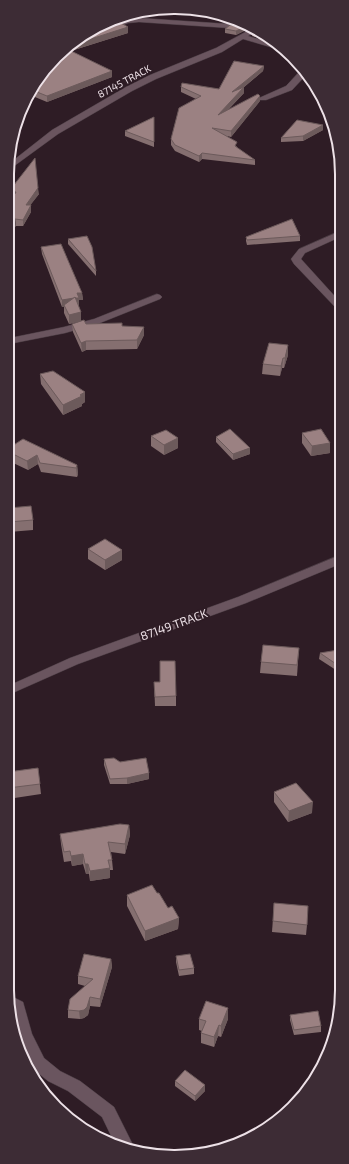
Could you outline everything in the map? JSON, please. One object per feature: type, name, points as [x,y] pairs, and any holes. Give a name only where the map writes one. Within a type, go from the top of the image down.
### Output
[{"type":"street","points":[[102,32],[133,20],[236,26]]},
{"type":"street","name":"87145 TRACK","points":[[14,164],[55,132],[129,89],[153,77],[220,50],[249,33]]},
{"type":"street","points":[[243,37],[270,45]]},
{"type":"street","points":[[263,98],[290,88],[301,76]]},
{"type":"street","points":[[335,236],[302,251],[296,258],[300,266],[335,302]]},
{"type":"street","points":[[14,340],[65,330],[97,321],[157,297]]},
{"type":"street","name":"87149 TRACK","points":[[14,688],[74,661],[242,600],[335,561]]},
{"type":"street","points":[[15,1005],[17,1007],[24,1034],[38,1063],[54,1076],[74,1086],[108,1112],[122,1141]]},
{"type":"building","points":[[122,23],[128,27],[86,41],[113,26]]},
{"type":"building","points":[[230,25],[241,29],[236,31],[225,29]]},
{"type":"building","points":[[72,51],[112,71],[47,96],[37,92],[47,77]]},
{"type":"building","points":[[234,61],[264,66],[232,92],[244,87],[218,115],[258,94],[260,96],[231,131],[212,128],[237,142],[235,146],[255,160],[202,153],[199,156],[175,145],[171,139],[179,108],[201,96],[181,87],[182,83],[219,89]]},
{"type":"building","points":[[154,117],[154,142],[125,131]]},
{"type":"building","points":[[297,120],[323,125],[303,136],[281,138]]},
{"type":"building","points":[[35,158],[38,188],[26,205],[31,205],[23,220],[15,219],[14,220],[14,195],[16,192],[14,192],[14,185]]},
{"type":"building","points":[[292,219],[300,236],[247,240],[246,237]]},
{"type":"building","points":[[87,236],[92,247],[96,271],[68,239]]},
{"type":"building","points":[[61,244],[82,293],[77,293],[79,298],[75,297],[62,300],[41,247]]},
{"type":"building","points":[[75,297],[81,312],[69,315],[64,305]]},
{"type":"building","points":[[84,320],[86,324],[122,323],[122,326],[144,327],[137,340],[86,341],[81,343],[72,324]]},
{"type":"building","points":[[269,343],[288,345],[285,358],[283,358],[281,366],[263,364]]},
{"type":"building","points":[[53,371],[85,392],[80,395],[82,396],[63,405],[40,374]]},
{"type":"building","points":[[230,429],[250,448],[233,454],[216,437]]},
{"type":"building","points":[[321,429],[330,443],[312,446],[302,433]]},
{"type":"building","points":[[166,430],[178,438],[164,445],[151,436]]},
{"type":"building","points":[[23,439],[77,465],[76,468],[40,463],[37,455],[27,461],[14,454],[14,445]]},
{"type":"building","points":[[31,506],[33,520],[14,522],[14,508]]},
{"type":"building","points":[[105,539],[122,550],[105,560],[88,549]]},
{"type":"building","points":[[263,645],[299,648],[297,665],[261,662]]},
{"type":"building","points":[[335,650],[335,663],[320,653]]},
{"type":"building","points":[[160,661],[175,661],[176,696],[155,697],[154,682],[160,682]]},
{"type":"building","points":[[114,758],[120,762],[146,758],[149,773],[127,778],[110,779],[104,759]]},
{"type":"building","points":[[38,768],[40,784],[14,787],[14,771]]},
{"type":"building","points":[[296,783],[313,802],[289,811],[274,792]]},
{"type":"building","points":[[120,824],[129,825],[125,844],[108,842],[112,860],[108,860],[110,868],[90,871],[88,864],[85,864],[83,854],[71,856],[70,851],[64,852],[60,834]]},
{"type":"building","points":[[152,885],[168,908],[172,906],[179,918],[145,931],[127,895]]},
{"type":"building","points":[[274,903],[308,906],[307,925],[273,921]]},
{"type":"building","points":[[84,954],[111,959],[100,999],[90,997],[87,1007],[84,1010],[68,1010],[70,999],[93,979],[78,976]]},
{"type":"building","points":[[190,954],[194,968],[179,970],[176,956]]},
{"type":"building","points":[[206,1001],[228,1008],[221,1026],[219,1025],[214,1037],[201,1033],[206,1021],[199,1019]]},
{"type":"building","points":[[318,1011],[321,1026],[294,1030],[290,1015]]},
{"type":"building","points":[[185,1070],[205,1085],[195,1096],[175,1081]]}]
